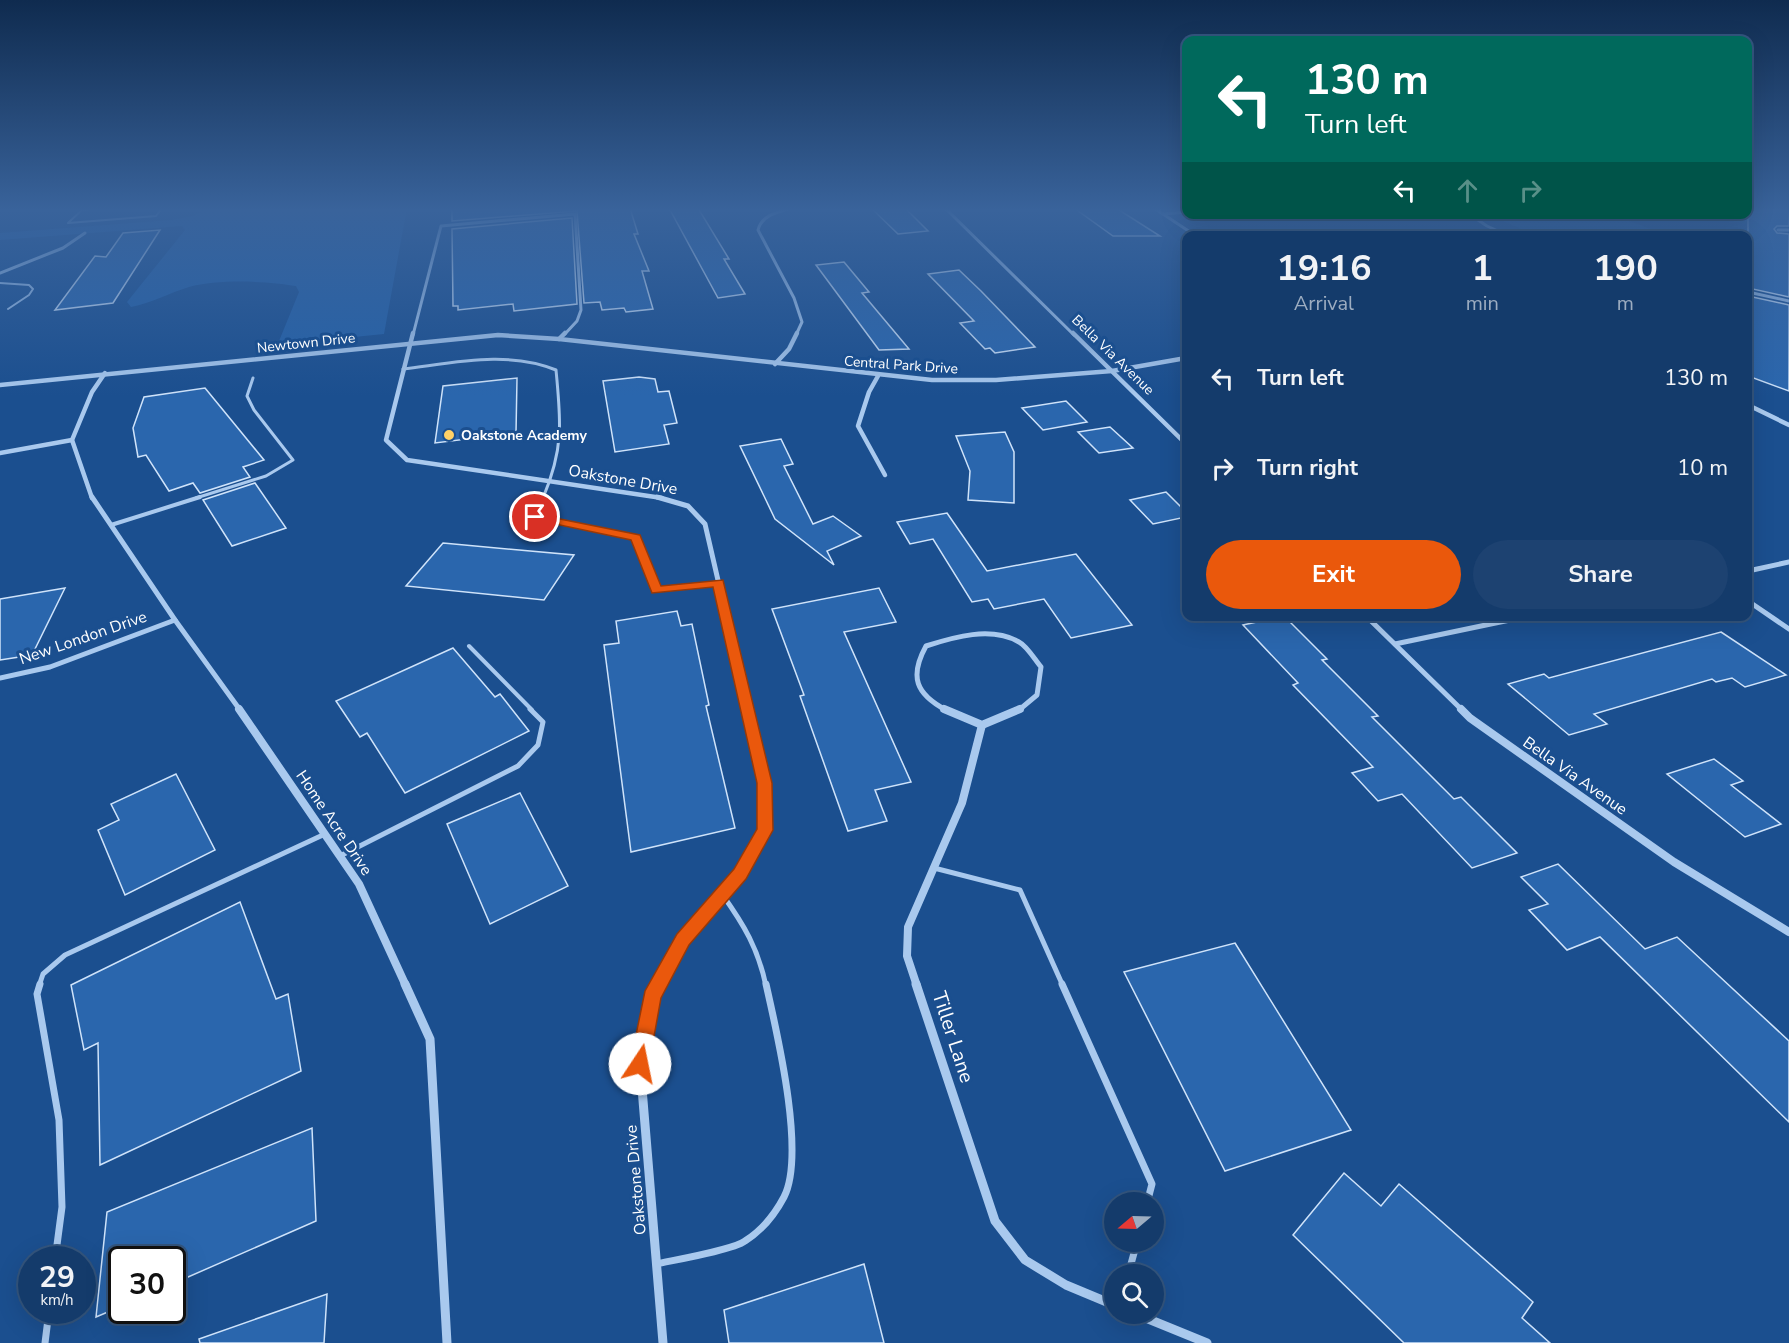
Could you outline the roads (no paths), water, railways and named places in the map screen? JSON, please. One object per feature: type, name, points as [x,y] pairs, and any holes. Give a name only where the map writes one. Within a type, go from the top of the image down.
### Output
[{"type":"street","name":"Oakstone Drive","points":[[430,271],[386,440],[407,460],[655,496],[688,506],[705,524],[764,783],[765,830],[740,874],[683,940],[652,997],[640,1064],[663,1343]]},
{"type":"street","name":"Oakstone Drive","points":[[559,339],[578,320],[583,303],[578,271]]},
{"type":"street","points":[[775,364],[789,349],[802,322],[794,298],[780,271]]},
{"type":"street","name":"Bella Via Avenue","points":[[1009,271],[1182,440]]},
{"type":"street","points":[[1752,293],[1789,301]]},
{"type":"street","name":"Newtown Drive","points":[[0,385],[498,335],[614,345]]},
{"type":"street","name":"Central Park Drive","points":[[614,345],[878,376],[932,380],[996,380],[1112,371],[1182,359]]},
{"type":"street","points":[[0,453],[27,450],[72,440],[92,392],[105,374]]},
{"type":"street","points":[[878,376],[869,392],[858,426],[885,475]]},
{"type":"street","points":[[1752,407],[1789,425]]},
{"type":"street","name":"Home Acre Drive","points":[[72,440],[92,498],[175,620],[268,749],[359,884],[430,1039],[447,1343]]},
{"type":"street","points":[[1752,570],[1789,562]]},
{"type":"street","points":[[1752,604],[1789,629]]},
{"type":"street","name":"New London Drive","points":[[0,678],[50,668],[175,620]]},
{"type":"street","name":"Bella Via Avenue","points":[[1371,621],[1470,718],[1674,862],[1789,933]]},
{"type":"street","points":[[1395,644],[1504,621]]},
{"type":"street","points":[[990,634],[1020,642],[1041,666],[1037,695],[1018,711],[982,725],[939,708],[918,687],[916,666],[926,646],[958,636],[990,634]]},
{"type":"street","name":"Tiller Lane","points":[[982,725],[962,803],[908,927],[907,956],[995,1221],[1025,1260],[1066,1285],[1104,1301]]},
{"type":"street","points":[[1160,1324],[1207,1343]]},
{"type":"lane","points":[[0,283],[29,285],[33,289],[29,295],[8,309]]},
{"type":"lane","points":[[404,369],[502,360],[545,363],[556,370],[561,427],[551,482],[535,517],[636,537],[656,590],[719,583]]},
{"type":"lane","points":[[111,525],[266,476],[293,460],[254,410],[247,396],[253,378]]},
{"type":"lane","points":[[340,856],[518,766],[538,745],[543,722],[469,646]]},
{"type":"lane","points":[[57,1246],[62,1207],[59,1120],[37,993],[43,974],[65,955],[325,834]]},
{"type":"lane","points":[[934,868],[1020,890],[1152,1184],[1150,1192]]},
{"type":"lane","points":[[656,1264],[743,1243],[766,1224],[785,1196],[793,1164],[784,1065],[760,959],[744,926],[723,894]]},
{"type":"lane","points":[[45,1343],[47,1324]]},
{"type":"place","name":"Oakstone Academy","points":[[449,435]]}]
